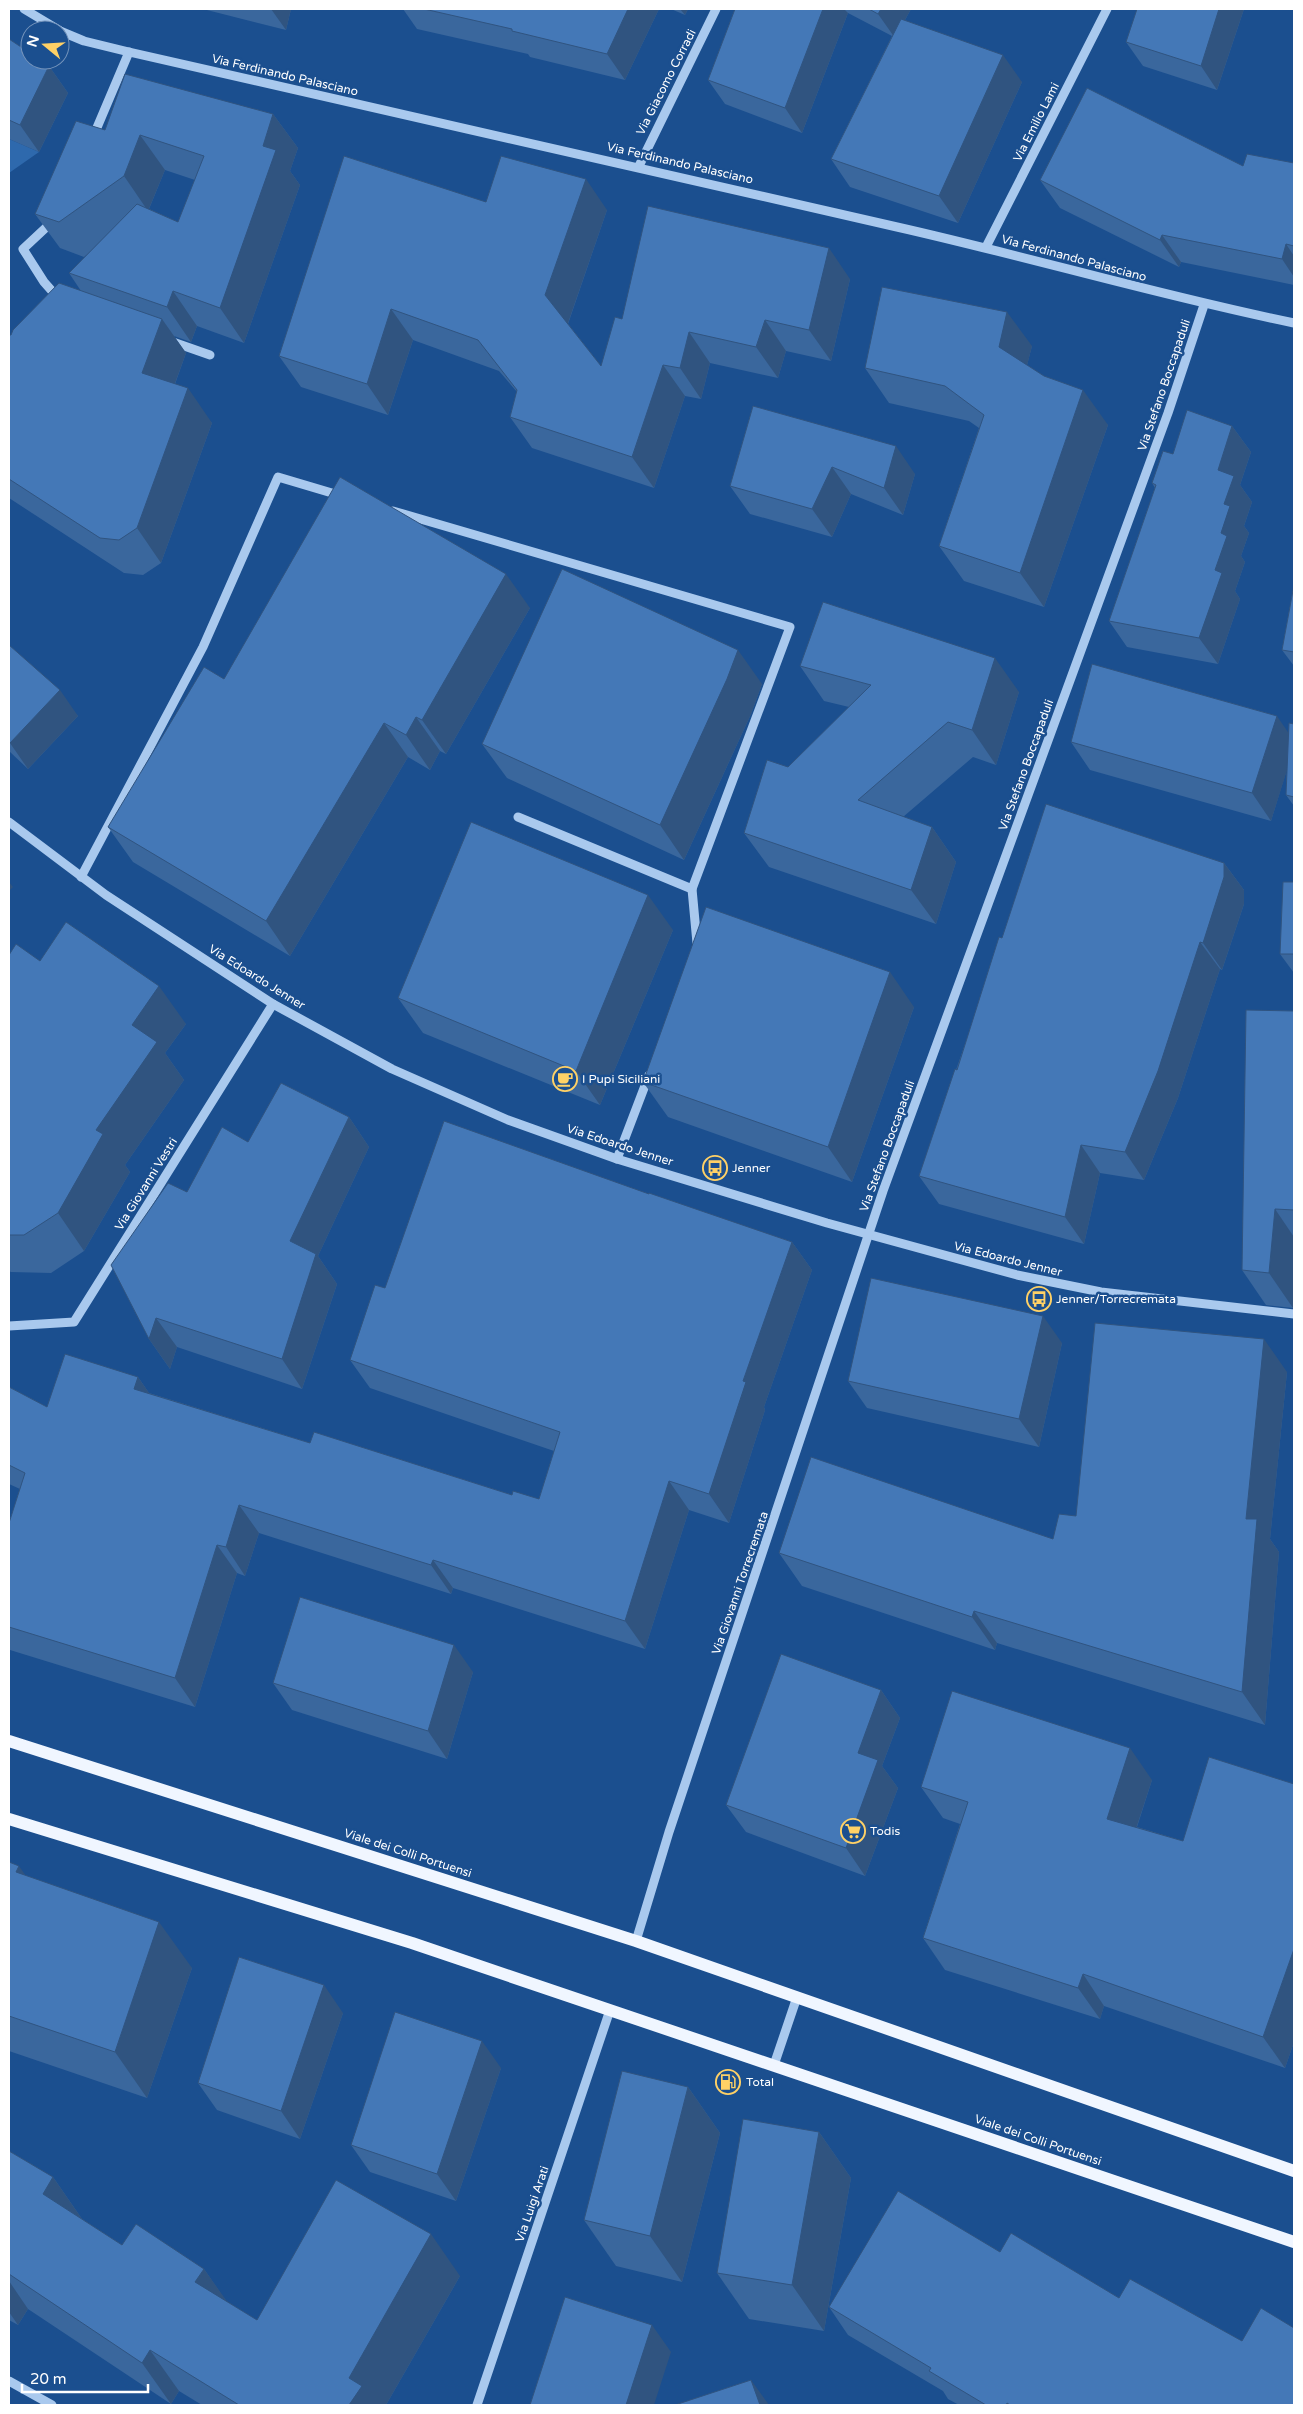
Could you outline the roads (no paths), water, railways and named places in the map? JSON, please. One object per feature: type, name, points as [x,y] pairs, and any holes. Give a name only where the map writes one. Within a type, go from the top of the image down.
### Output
[{"type":"main road","name":"Viale dei Colli Portuensi","points":[[9,1741],[636,1940],[1294,2171]]},
{"type":"main road","name":"Viale dei Colli Portuensi","points":[[9,1820],[412,1943],[1294,2242]]},
{"type":"street","name":"Via Ferdinando Palasciano","points":[[24,9],[42,20]]},
{"type":"street","name":"Via Giacomo Corradi","points":[[639,166],[716,9]]},
{"type":"street","name":"Via Emilio Lami","points":[[986,247],[1107,9]]},
{"type":"street","name":"Via Ferdinando Palasciano","points":[[70,35],[84,41],[129,52],[639,166],[986,247],[1204,305],[1294,324]]},
{"type":"street","points":[[88,150],[129,52]]},
{"type":"street","points":[[60,214],[23,249],[44,282],[60,300],[67,304]]},
{"type":"street","name":"Via Stefano Boccapaduli","points":[[870,1234],[886,1182],[1168,413],[1204,305]]},
{"type":"street","points":[[164,339],[210,355]]},
{"type":"street","points":[[81,877],[203,647],[278,477],[354,500]]},
{"type":"street","points":[[382,508],[790,627],[692,889],[698,944],[694,953]]},
{"type":"street","points":[[518,817],[692,889]]},
{"type":"street","name":"Via Edoardo Jenner","points":[[9,822],[81,877],[273,1004],[427,1086],[508,1120],[617,1159],[870,1234],[1066,1286],[1135,1297],[1294,1314]]},
{"type":"street","name":"Via Giovanni Vestri","points":[[9,1326],[74,1322],[273,1004]]},
{"type":"street","points":[[617,1159],[652,1065]]},
{"type":"street","name":"Via Giovanni Torrecremata","points":[[636,1940],[669,1832],[870,1234]]},
{"type":"street","points":[[774,2065],[797,1997]]},
{"type":"street","name":"Via Luigi Arati","points":[[477,2405],[610,2010]]},
{"type":"street","points":[[9,2381],[52,2405]]},
{"type":"place","name":"I Pupi Siciliani","points":[[565,1079]]},
{"type":"place","name":"Jenner","points":[[715,1168]]},
{"type":"place","name":"Jenner/Torrecremata","points":[[1039,1299]]},
{"type":"place","name":"Todis","points":[[853,1831]]},
{"type":"place","name":"Total","points":[[728,2082]]}]
